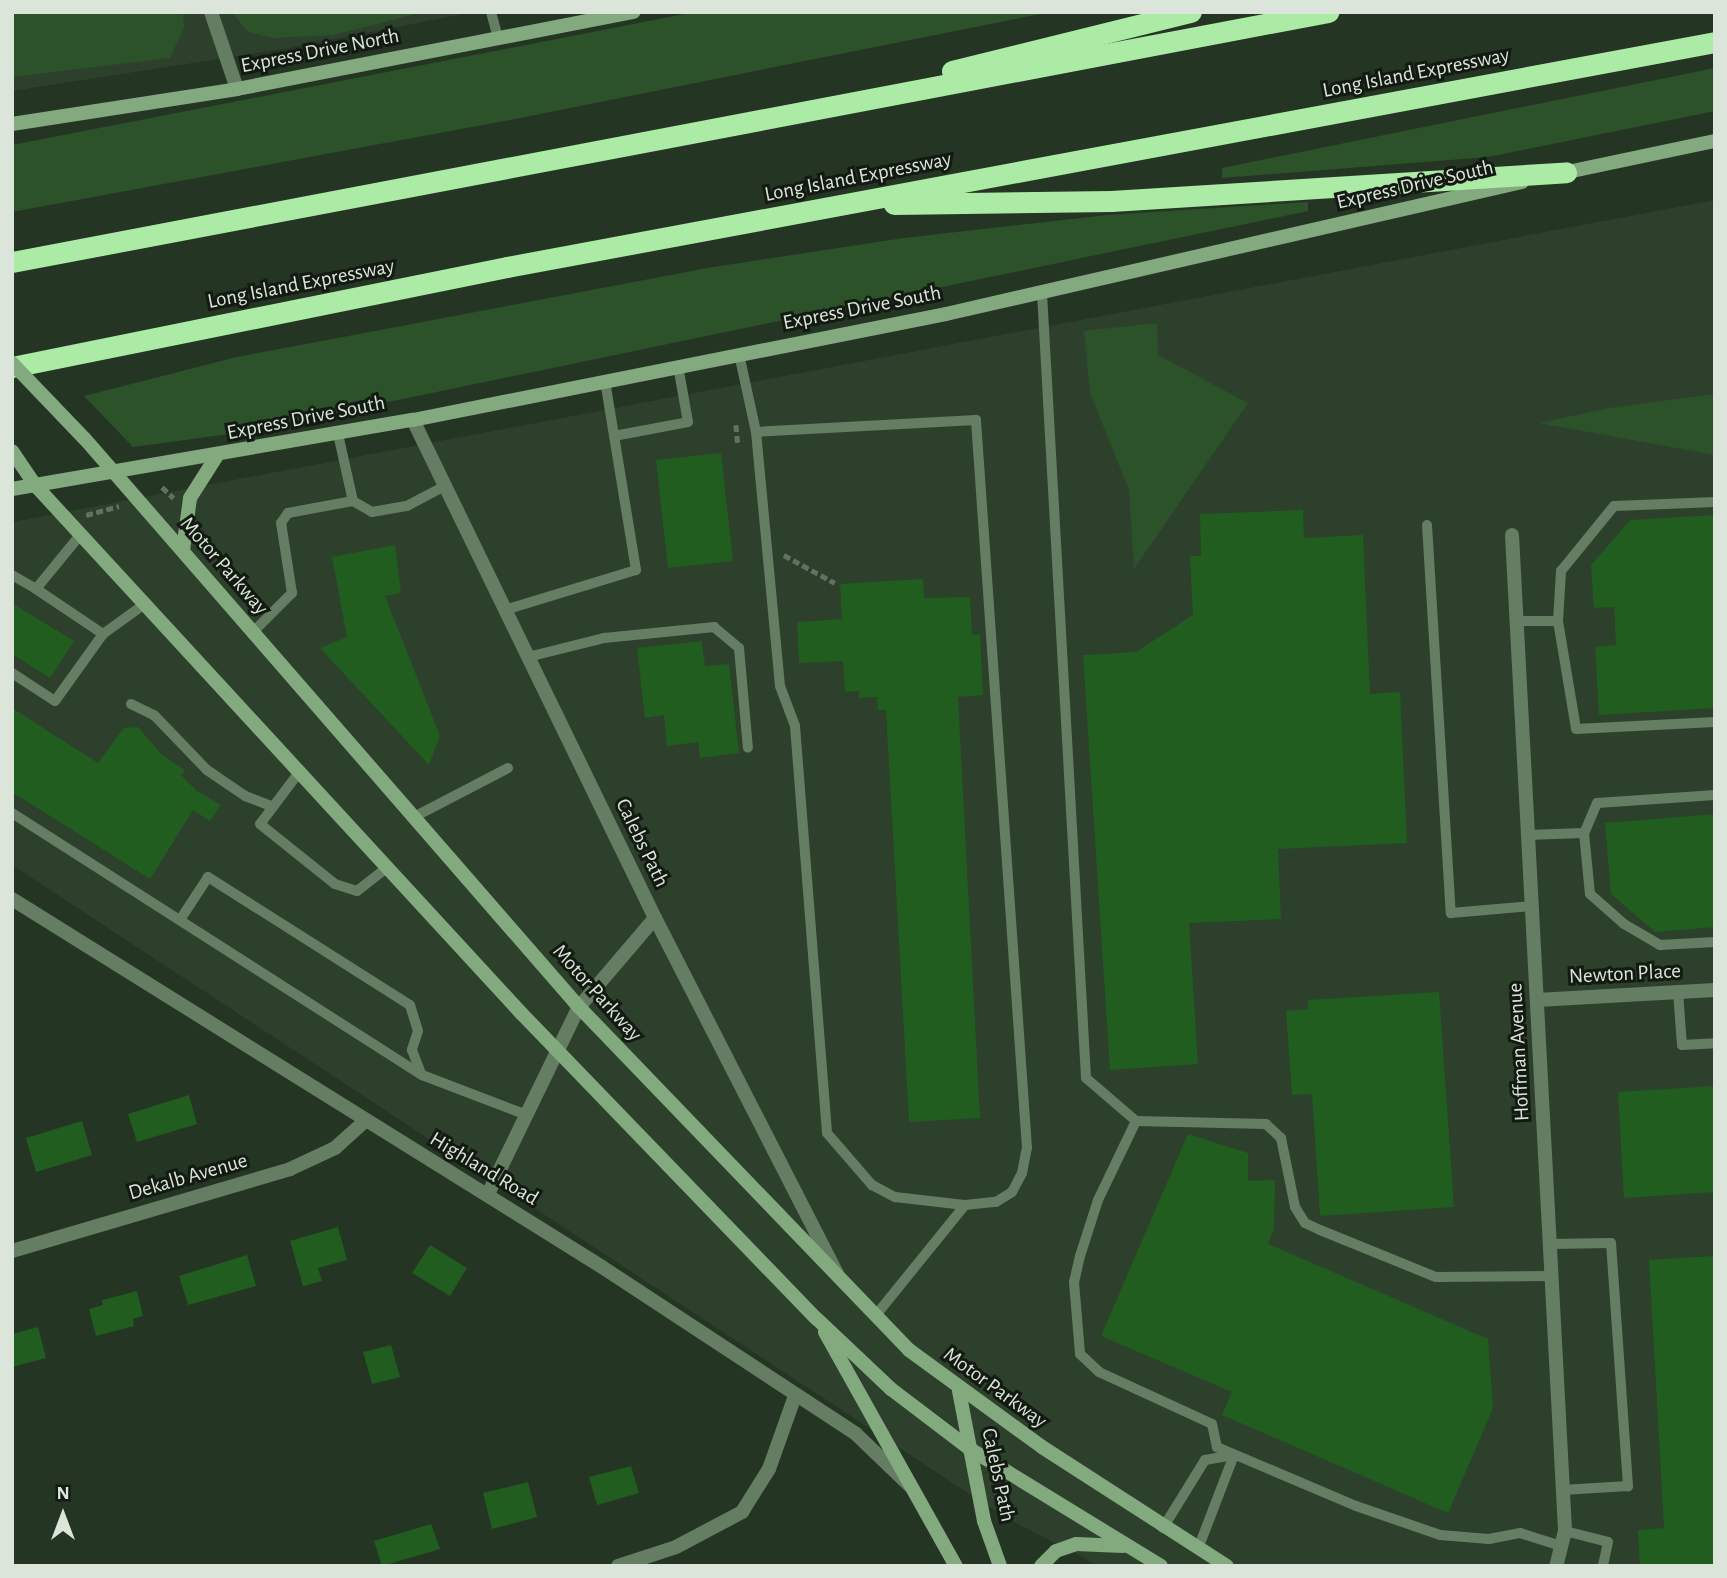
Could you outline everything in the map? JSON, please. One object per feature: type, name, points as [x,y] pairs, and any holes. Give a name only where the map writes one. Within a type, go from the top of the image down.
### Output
[{"type":"highway","points":[[697,133],[1191,12]]},
{"type":"highway","points":[[12,262],[1328,12]]},
{"type":"highway","name":"Long Island Expressway","points":[[12,365],[854,202],[1715,42]]},
{"type":"highway","points":[[854,202],[963,206],[1111,201],[1566,172]]},
{"type":"main road","name":"Express Drive North","points":[[12,124],[237,89],[634,12]]},
{"type":"main road","name":"Express Drive South","points":[[12,489],[216,457],[413,420],[1042,293],[1566,172],[1715,141]]},
{"type":"main road","name":"Motor Parkway","points":[[12,365],[114,471],[579,1007],[909,1350],[959,1391],[1163,1528],[1227,1566]]},
{"type":"main road","points":[[12,451],[34,485],[146,603],[558,1052],[817,1319],[891,1389],[970,1449],[1154,1563]]},
{"type":"main road","points":[[183,550],[190,498],[216,457]]},
{"type":"main road","points":[[817,1319],[957,1566]]},
{"type":"main road","name":"Calebs Path","points":[[959,1391],[984,1521],[1000,1566]]},
{"type":"main road","points":[[1041,1566],[1056,1551],[1076,1544],[1101,1541],[1133,1548]]},
{"type":"street","points":[[211,12],[237,89]]},
{"type":"street","name":"Calebs Path","points":[[413,420],[655,918],[840,1280]]},
{"type":"street","name":"Hoffman Avenue","points":[[1512,536],[1564,1531],[1556,1566]]},
{"type":"street","name":"Highland Road","points":[[12,899],[364,1122],[488,1194],[856,1434],[919,1495]]},
{"type":"street","points":[[488,1194],[579,1007],[655,918]]},
{"type":"street","name":"Newton Place","points":[[1537,1000],[1715,990]]},
{"type":"street","name":"Dekalb Avenue","points":[[12,1251],[290,1169],[335,1149],[364,1122]]},
{"type":"street","points":[[618,1566],[676,1547],[742,1513],[769,1469],[795,1396]]},
{"type":"lane","points":[[491,12],[498,38]]},
{"type":"lane","points":[[1042,293],[1086,1078],[1136,1121],[1266,1124],[1280,1138],[1295,1207],[1305,1223],[1436,1277],[1551,1276]]},
{"type":"lane","points":[[738,354],[756,432],[780,686],[795,726],[827,1133],[872,1185],[895,1197],[965,1205],[996,1202],[1012,1192],[1022,1173],[1027,1149],[976,420],[756,432]]},
{"type":"lane","points":[[614,436],[688,422],[678,366]]},
{"type":"lane","points":[[505,610],[636,570],[605,381]]},
{"type":"lane","points":[[338,434],[353,501]]},
{"type":"lane","points":[[254,631],[292,593],[281,523],[288,513],[353,501],[372,512],[407,506],[445,486]]},
{"type":"lane","points":[[1715,502],[1614,506],[1561,571],[1558,621],[1576,729],[1715,722]]},
{"type":"lane","points":[[1427,524],[1451,913],[1531,906]]},
{"type":"lane","points":[[36,589],[81,534]]},
{"type":"lane","points":[[12,575],[103,634]]},
{"type":"lane","points":[[12,673],[55,701],[103,634],[146,603]]},
{"type":"lane","points":[[1515,621],[1558,621]]},
{"type":"lane","points":[[528,657],[604,638],[714,627],[729,636],[739,648],[748,748]]},
{"type":"lane","points":[[131,704],[154,715],[207,770],[245,796],[273,807]]},
{"type":"lane","points":[[414,817],[508,768]]},
{"type":"lane","points":[[300,771],[260,824],[335,884],[357,891],[388,867]]},
{"type":"lane","points":[[1715,795],[1597,803],[1584,833],[1590,894],[1624,923],[1660,945],[1715,942]]},
{"type":"lane","points":[[12,813],[422,1075],[527,1115]]},
{"type":"lane","points":[[1527,835],[1584,833]]},
{"type":"lane","points":[[180,920],[208,877],[410,1005],[418,1031],[412,1050],[422,1075]]},
{"type":"lane","points":[[1678,992],[1682,1045],[1715,1043]]},
{"type":"lane","points":[[1136,1121],[1098,1200],[1074,1282],[1080,1354],[1099,1372],[1212,1424],[1217,1447],[1234,1455],[1440,1535],[1489,1539],[1520,1533],[1561,1546]]},
{"type":"lane","points":[[876,1315],[965,1205]]},
{"type":"lane","points":[[1550,1244],[1611,1243],[1628,1486],[1562,1490]]},
{"type":"lane","points":[[1163,1528],[1205,1460],[1234,1455]]},
{"type":"lane","points":[[1198,1549],[1234,1455]]},
{"type":"lane","points":[[1564,1531],[1608,1542],[1603,1566]]},
{"type":"path","points":[[734,413],[739,449]]},
{"type":"path","points":[[162,487],[164,494],[177,500]]},
{"type":"path","points":[[86,515],[119,506]]},
{"type":"path","points":[[776,552],[835,583]]},
{"type":"shaded area","points":[[12,12],[474,12],[283,49],[12,91]]},
{"type":"shaded area","points":[[1715,200],[1715,1566],[1099,1566],[1003,1516],[12,865],[12,522]]},
{"type":"green space","points":[[12,12],[183,12],[184,28],[170,58],[12,77]]},
{"type":"green space","points":[[232,12],[424,12],[334,35],[273,38],[248,32]]},
{"type":"green space","points":[[695,12],[1050,12],[515,119],[12,212],[12,145]]},
{"type":"green space","points":[[1715,68],[1715,111],[1488,157],[1222,178],[1222,168]]},
{"type":"green space","points":[[1308,202],[1308,211],[244,432],[133,447],[84,396],[237,357],[713,267],[904,238],[1107,215]]},
{"type":"green space","points":[[1157,323],[1158,355],[1248,403],[1134,569],[1129,490],[1090,393],[1084,331]]},
{"type":"green space","points":[[1715,394],[1715,455],[1539,423],[1609,408]]},
{"type":"building","points":[[721,453],[733,561],[668,568],[656,460]]},
{"type":"building","points":[[1303,510],[1304,538],[1363,535],[1370,694],[1400,692],[1407,843],[1278,849],[1281,919],[1189,923],[1198,1064],[1110,1070],[1083,655],[1136,652],[1193,615],[1190,556],[1201,556],[1200,514]]},
{"type":"building","points":[[1715,515],[1715,708],[1599,715],[1595,647],[1616,645],[1614,607],[1594,608],[1591,565],[1630,520]]},
{"type":"building","points":[[395,545],[401,593],[385,596],[440,736],[429,765],[320,648],[347,637],[332,557]]},
{"type":"building","points":[[923,579],[924,598],[970,597],[972,635],[980,635],[983,695],[958,697],[980,1118],[909,1122],[886,710],[878,710],[877,697],[859,698],[859,691],[845,692],[843,661],[799,663],[797,622],[842,619],[840,584]]},
{"type":"building","points":[[12,603],[74,641],[50,678],[12,654]]},
{"type":"building","points":[[702,641],[705,666],[729,664],[739,753],[700,758],[698,742],[667,746],[664,715],[645,718],[637,648]]},
{"type":"building","points":[[12,708],[98,763],[124,728],[138,727],[162,755],[185,770],[181,775],[197,791],[221,805],[210,821],[193,810],[150,879],[12,792]]},
{"type":"building","points":[[1715,814],[1715,927],[1655,932],[1611,894],[1605,823]]},
{"type":"building","points":[[1439,992],[1454,1207],[1320,1216],[1312,1094],[1292,1095],[1286,1011],[1308,1009],[1308,1000]]},
{"type":"building","points":[[1715,1086],[1715,1192],[1624,1198],[1618,1092]]},
{"type":"building","points":[[189,1095],[197,1124],[137,1142],[128,1114]]},
{"type":"building","points":[[82,1121],[92,1155],[36,1172],[26,1138]]},
{"type":"building","points":[[1188,1134],[1248,1153],[1248,1181],[1275,1180],[1274,1229],[1268,1244],[1488,1339],[1493,1408],[1448,1513],[1222,1415],[1232,1392],[1101,1336]]},
{"type":"building","points":[[338,1227],[347,1260],[318,1268],[322,1281],[303,1286],[290,1241]]},
{"type":"building","points":[[430,1245],[467,1268],[450,1296],[412,1273]]},
{"type":"building","points":[[247,1255],[256,1286],[188,1305],[179,1276]]},
{"type":"building","points":[[1715,1256],[1715,1566],[1640,1566],[1638,1530],[1664,1528],[1649,1260]]},
{"type":"building","points":[[137,1291],[143,1316],[133,1319],[134,1326],[96,1336],[89,1309],[103,1305],[102,1300]]},
{"type":"building","points":[[38,1327],[46,1358],[12,1367],[12,1334]]},
{"type":"building","points":[[391,1345],[400,1377],[372,1384],[363,1352]]},
{"type":"building","points":[[631,1466],[639,1493],[597,1505],[589,1477]]},
{"type":"building","points":[[528,1482],[537,1517],[492,1529],[483,1493]]},
{"type":"building","points":[[431,1524],[440,1549],[382,1566],[374,1541]]}]
